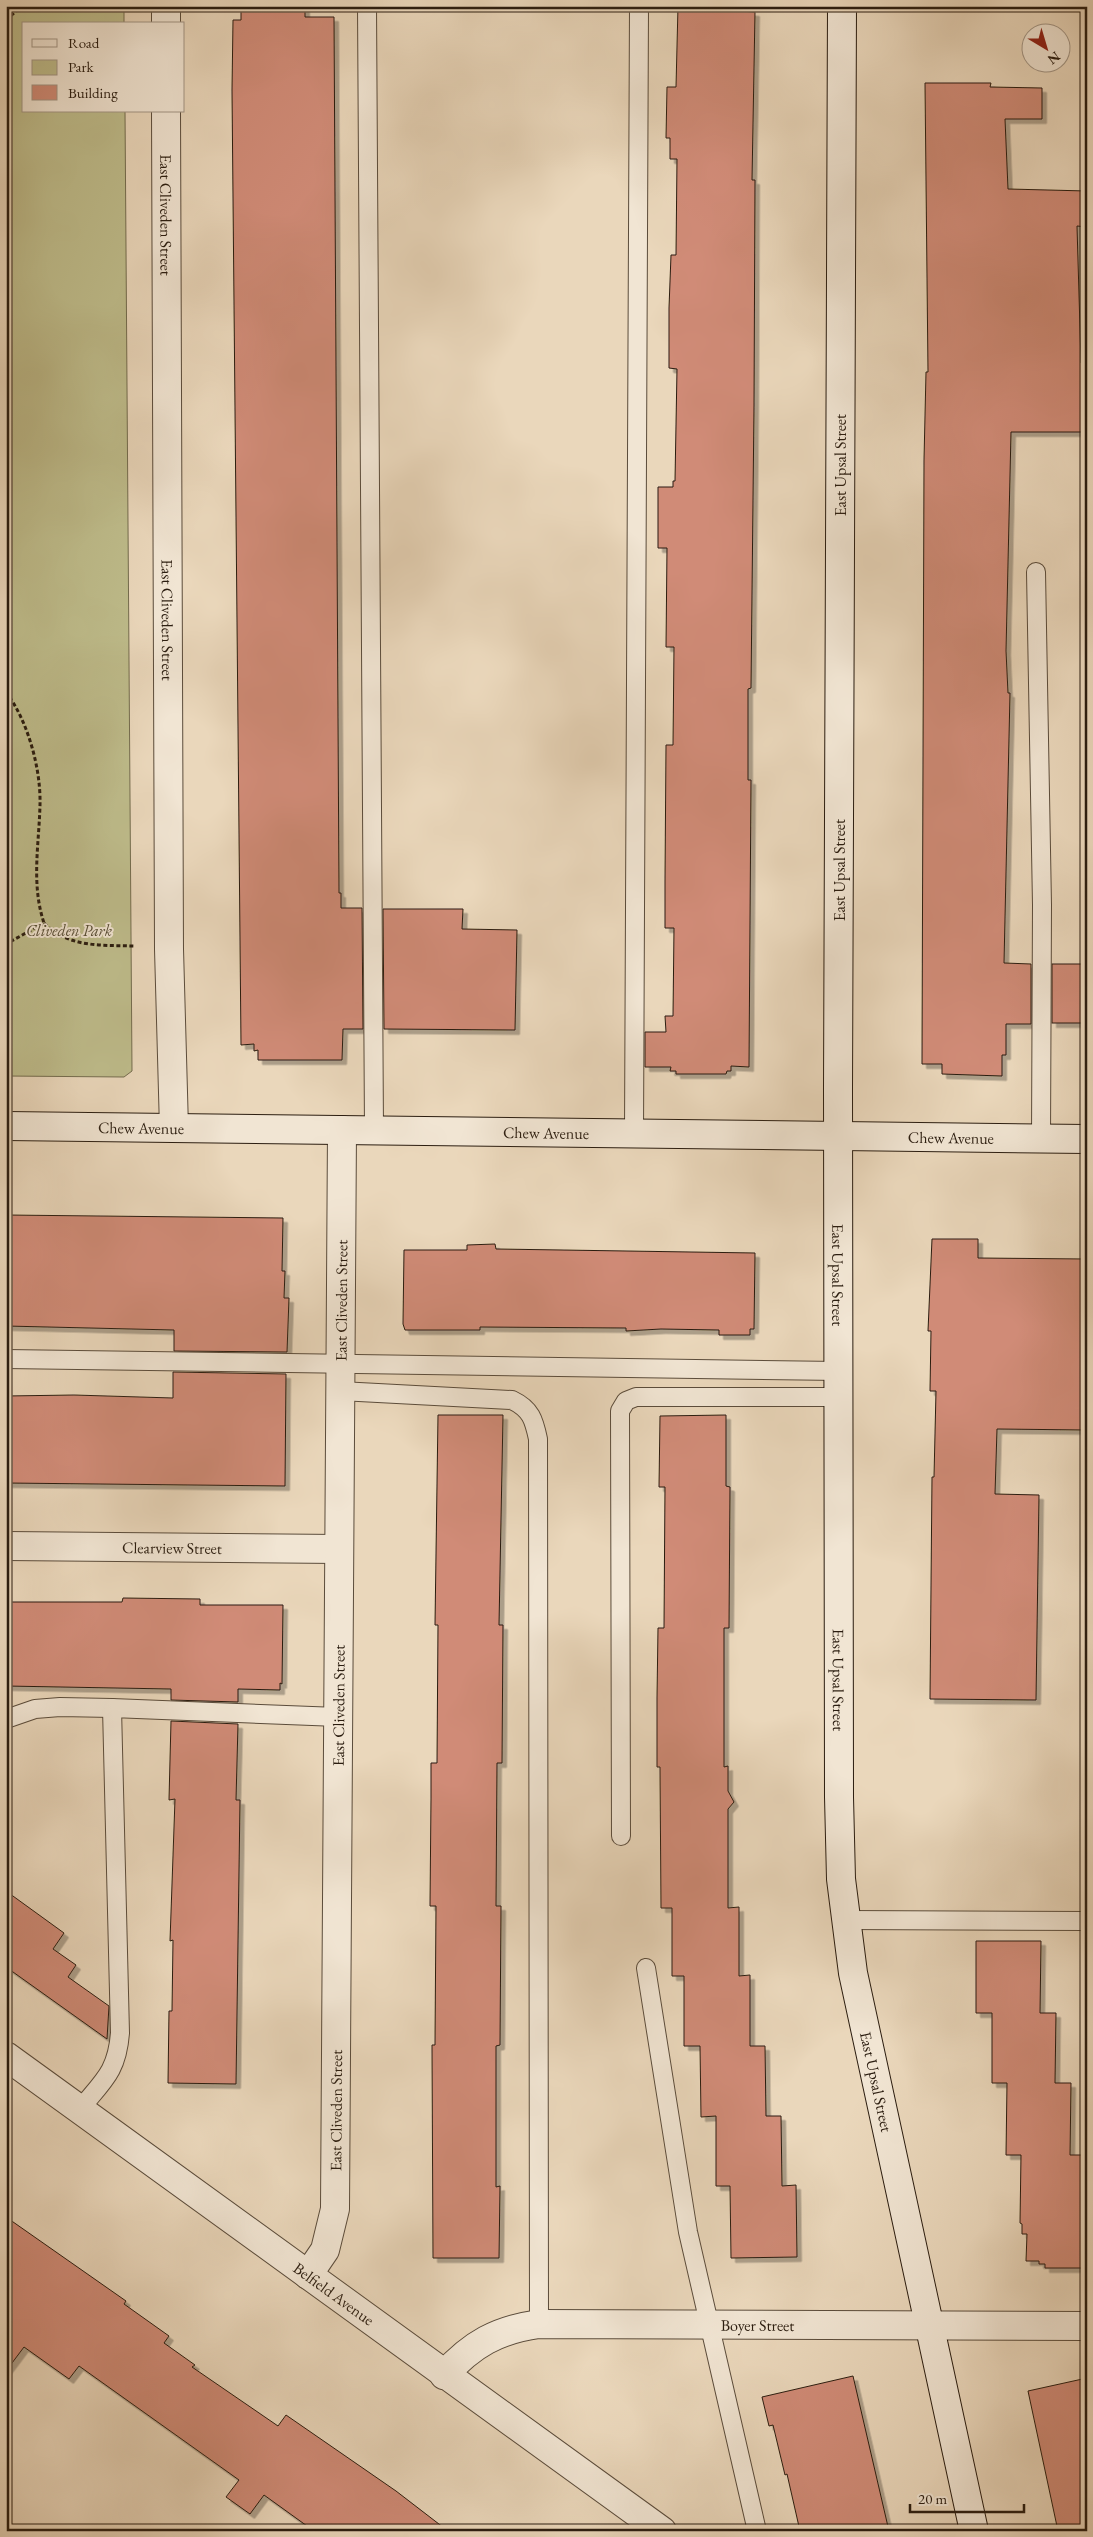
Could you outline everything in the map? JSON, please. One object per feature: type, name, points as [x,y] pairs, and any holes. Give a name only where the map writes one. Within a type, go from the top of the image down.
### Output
[{"type":"street","points":[[166,6],[166,22]]},
{"type":"street","name":"East Upsal Street","points":[[842,6],[838,1137],[839,1797],[841,1879],[853,1973],[974,2531]]},
{"type":"street","name":"East Cliveden Street","points":[[166,112],[169,949],[174,1128]]},
{"type":"street","name":"Chew Avenue","points":[[6,1126],[1087,1139]]},
{"type":"street","name":"East Cliveden Street","points":[[308,2275],[325,2250],[334,2209],[342,1130]]},
{"type":"street","name":"Clearview Street","points":[[6,1546],[339,1549]]},
{"type":"street","name":"Belfield Avenue","points":[[6,2056],[662,2531]]},
{"type":"street","name":"Boyer Street","points":[[444,2374],[462,2354],[482,2341],[512,2328],[539,2324],[1087,2326]]},
{"type":"lane","points":[[367,6],[374,1130]]},
{"type":"lane","points":[[634,1134],[639,6]]},
{"type":"lane","points":[[1036,572],[1042,905],[1041,1139]]},
{"type":"lane","points":[[6,1359],[340,1362],[839,1384]]},
{"type":"lane","points":[[620,1836],[620,1411],[626,1401],[636,1397],[839,1384]]},
{"type":"lane","points":[[340,1391],[512,1400],[525,1406],[533,1418],[538,1439],[539,2324]]},
{"type":"lane","points":[[6,1719],[35,1709],[60,1707],[338,1717]]},
{"type":"lane","points":[[80,2109],[114,2066],[119,2052],[112,1708]]},
{"type":"lane","points":[[846,1920],[1087,1921]]},
{"type":"lane","points":[[646,1968],[688,2232],[757,2531]]},
{"type":"path","points":[[6,20],[22,6]]},
{"type":"path","points":[[6,692],[21,718],[39,778],[40,803],[36,883],[39,907],[44,923],[53,932],[68,940],[85,944],[136,946]]},
{"type":"path","points":[[6,944],[44,923]]},
{"type":"green space","name":"Cliveden Park","points":[[6,6],[124,6],[124,22],[22,22],[22,112],[125,112],[132,1071],[124,1077],[6,1076]]},
{"type":"building","points":[[241,6],[305,6],[305,17],[334,17],[339,893],[341,893],[341,908],[362,908],[363,1029],[343,1029],[342,1060],[258,1060],[258,1050],[254,1051],[254,1044],[241,1045],[232,90],[233,20],[241,20]]},
{"type":"building","points":[[678,6],[739,6],[739,11],[755,12],[752,180],[755,180],[754,406],[751,688],[748,689],[748,780],[751,780],[749,1067],[731,1066],[731,1071],[727,1071],[726,1074],[676,1074],[676,1071],[670,1071],[671,1067],[645,1067],[645,1032],[666,1032],[665,1016],[673,1016],[674,928],[665,928],[665,881],[666,745],[673,745],[674,647],[666,647],[667,548],[658,548],[658,487],[673,487],[673,481],[675,481],[677,369],[669,368],[669,308],[671,255],[676,255],[677,159],[670,159],[670,138],[666,138],[667,87],[676,87]]},
{"type":"building","points":[[925,83],[991,83],[990,87],[1042,88],[1042,119],[1005,119],[1008,189],[1087,191],[1087,227],[1077,226],[1081,363],[1087,363],[1087,432],[1011,432],[1006,651],[1008,693],[1010,693],[1004,963],[1031,964],[1031,1024],[1006,1024],[1006,1055],[1002,1055],[1002,1076],[942,1074],[942,1064],[922,1064],[924,460],[926,372],[928,372]]},
{"type":"building","points":[[383,909],[463,909],[462,929],[517,930],[515,1030],[384,1029]]},
{"type":"building","points":[[1052,964],[1087,964],[1087,1023],[1052,1023]]},
{"type":"building","points":[[6,1215],[283,1218],[282,1271],[285,1271],[284,1298],[289,1298],[287,1352],[174,1351],[174,1330],[6,1326]]},
{"type":"building","points":[[932,1239],[978,1239],[978,1258],[1087,1259],[1087,1430],[997,1429],[995,1494],[1039,1495],[1036,1700],[930,1699],[932,1477],[934,1477],[936,1391],[930,1391],[931,1331],[928,1331]]},
{"type":"building","points":[[495,1244],[496,1249],[755,1253],[754,1329],[750,1329],[750,1335],[719,1335],[719,1330],[661,1329],[626,1331],[626,1328],[480,1327],[480,1330],[405,1330],[403,1324],[404,1250],[467,1250],[467,1245]]},
{"type":"building","points":[[173,1372],[286,1374],[285,1486],[6,1483],[6,1396],[74,1395],[173,1398]]},
{"type":"building","points":[[438,1415],[503,1415],[499,1625],[503,1625],[502,1763],[497,1763],[496,1906],[501,1906],[500,2045],[496,2046],[496,2187],[500,2186],[499,2258],[433,2258],[432,2045],[435,2045],[436,1906],[430,1906],[431,1763],[437,1763],[438,1625],[435,1625]]},
{"type":"building","points":[[726,1415],[726,1486],[730,1487],[729,1628],[724,1628],[724,1767],[728,1766],[728,1791],[734,1802],[728,1809],[728,1908],[739,1907],[739,1976],[750,1975],[750,2046],[765,2046],[766,2116],[781,2116],[782,2186],[796,2185],[797,2257],[731,2258],[730,2186],[716,2186],[716,2116],[701,2117],[700,2046],[684,2046],[684,1976],[672,1976],[672,1908],[661,1908],[660,1767],[657,1767],[657,1698],[658,1628],[664,1628],[665,1487],[659,1487],[660,1416]]},
{"type":"building","points":[[123,1598],[200,1599],[200,1605],[283,1605],[282,1684],[280,1683],[280,1690],[238,1689],[238,1702],[171,1700],[171,1689],[6,1686],[6,1602],[122,1602]]},
{"type":"building","points":[[171,1721],[238,1724],[236,1800],[240,1800],[236,2084],[168,2083],[169,2011],[172,2011],[173,1940],[170,1941],[175,1799],[169,1800]]},
{"type":"building","points":[[6,1891],[64,1933],[53,1949],[76,1965],[68,1977],[109,2006],[107,2039],[6,1967]]},
{"type":"building","points":[[976,1941],[1041,1941],[1040,2013],[1056,2013],[1055,2083],[1071,2083],[1070,2155],[1087,2155],[1087,2268],[1045,2268],[1045,2264],[1039,2264],[1039,2261],[1026,2261],[1027,2234],[1022,2234],[1022,2224],[1020,2223],[1021,2155],[1006,2155],[1007,2083],[992,2083],[992,2013],[976,2013]]},
{"type":"building","points":[[6,2217],[126,2301],[124,2304],[169,2336],[164,2343],[195,2365],[192,2367],[278,2426],[286,2415],[396,2491],[448,2531],[314,2531],[264,2495],[250,2514],[226,2497],[239,2480],[79,2366],[69,2379],[24,2347],[6,2371]]},
{"type":"building","points":[[853,2376],[889,2531],[800,2531],[787,2474],[785,2475],[773,2425],[769,2426],[762,2397]]},
{"type":"building","points":[[1087,2378],[1087,2531],[1058,2531],[1028,2391]]}]
